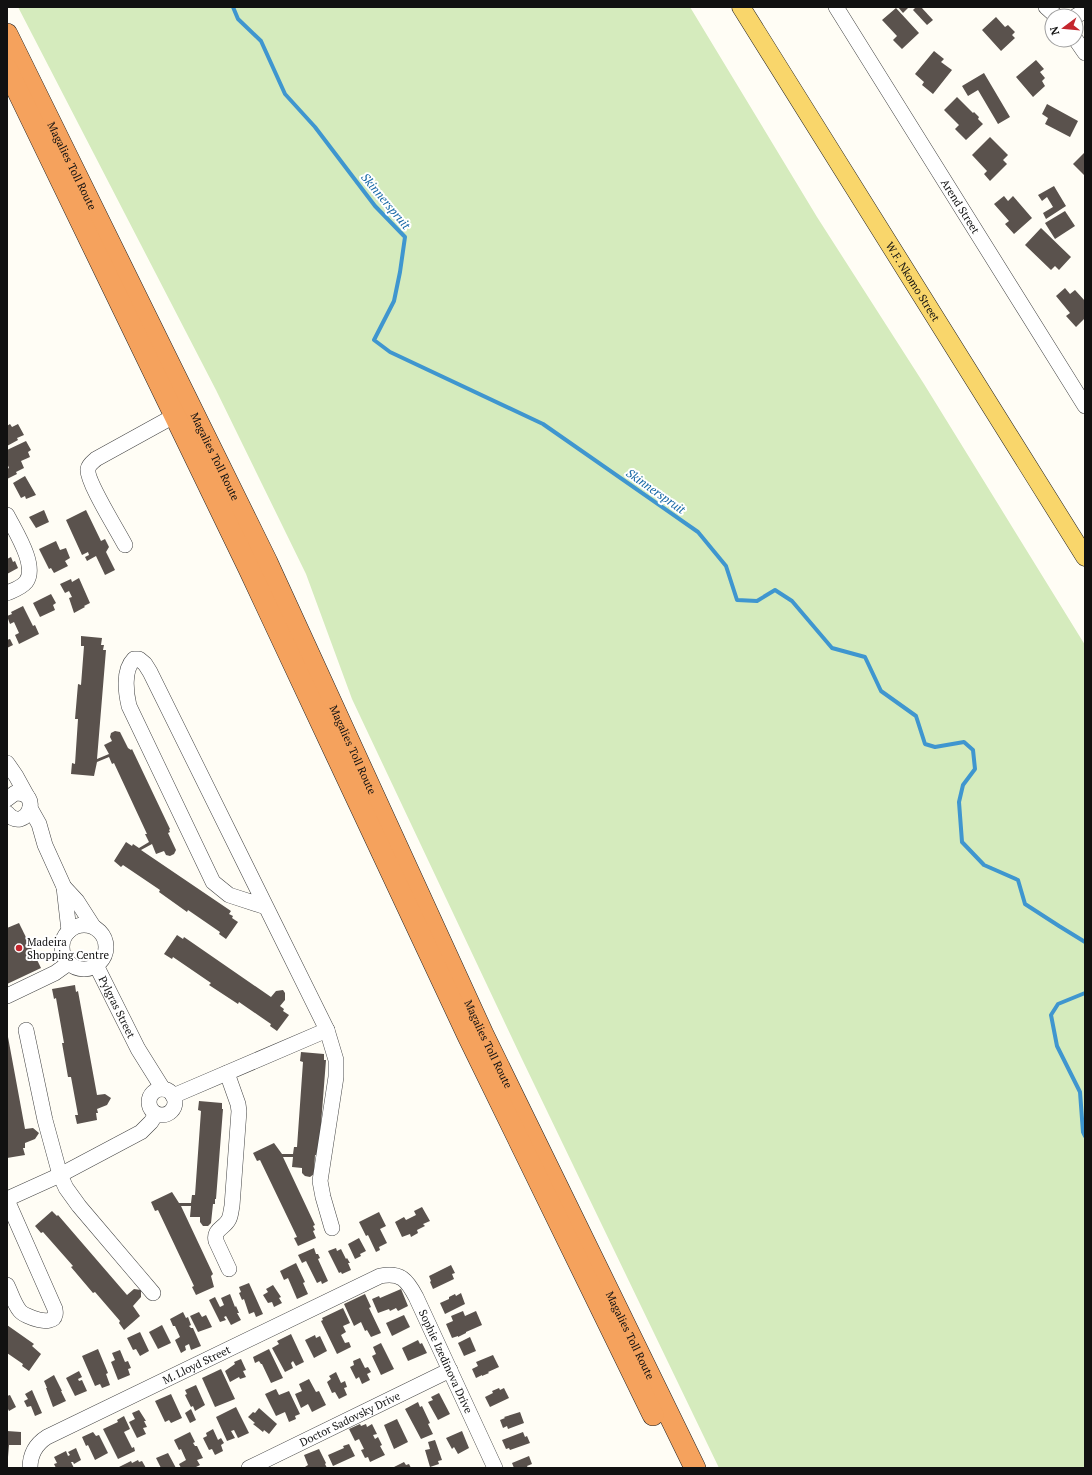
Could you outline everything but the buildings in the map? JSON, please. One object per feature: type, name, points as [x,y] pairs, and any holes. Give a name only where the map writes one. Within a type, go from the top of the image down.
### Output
[{"type":"highway","name":"Magalies Toll Route","points":[[7,34],[266,562],[483,1034],[695,1468]]},
{"type":"highway","name":"Magalies Toll Route","points":[[7,69],[252,577],[471,1043],[679,1468]]},
{"type":"main road","name":"W.F. Nkomo Street","points":[[741,7],[1085,557]]},
{"type":"street","name":"Arend Street","points":[[836,7],[1085,406]]},
{"type":"street","points":[[125,545],[91,482],[88,469],[90,464],[96,459],[174,416]]},
{"type":"street","points":[[7,515],[27,556],[30,574],[20,587],[7,593]]},
{"type":"street","points":[[266,907],[229,895],[213,882],[129,706],[126,694],[126,682],[130,663],[134,659],[139,659],[145,664],[150,672],[327,1030],[336,1060],[336,1076],[320,1181],[332,1228]]},
{"type":"street","points":[[7,763],[16,776],[29,802],[39,824],[45,845],[64,887],[76,901],[93,926],[103,935],[106,948],[105,955],[96,965],[90,968],[83,969],[76,967],[69,963],[65,957],[62,951],[62,943],[65,936],[74,927],[80,925],[93,926]]},
{"type":"street","points":[[7,778],[9,810],[45,845]]},
{"type":"street","points":[[15,793],[19,793],[29,802],[29,812],[23,818],[9,810],[15,793]]},
{"type":"street","points":[[64,887],[69,931]]},
{"type":"street","points":[[7,996],[55,973],[69,963]]},
{"type":"street","name":"Pylgras Street","points":[[96,965],[138,1049],[168,1093]]},
{"type":"street","points":[[26,1030],[45,1120],[60,1175],[66,1188],[79,1206],[153,1293]]},
{"type":"street","points":[[168,1093],[174,1104],[171,1111],[164,1115],[156,1114],[149,1105],[150,1098],[155,1091],[168,1093],[227,1073],[327,1030]]},
{"type":"street","name":"Pylgras Street","points":[[138,1049],[150,1098]]},
{"type":"street","points":[[227,1073],[239,1111],[229,1219],[227,1223],[217,1231],[215,1236],[229,1269]]},
{"type":"street","points":[[7,1286],[18,1309],[23,1314],[28,1317],[48,1321],[53,1319],[56,1315],[54,1309],[7,1200],[60,1175],[141,1132],[151,1122],[156,1114]]},
{"type":"street","name":"Sophie Izedinova Drive","points":[[380,1276],[392,1274],[403,1278],[410,1286],[495,1468]]},
{"type":"street","name":"M. Lloyd Street","points":[[30,1468],[32,1454],[36,1447],[47,1437],[380,1276]]},
{"type":"street","name":"Doctor Sadovsky Drive","points":[[249,1468],[272,1463],[450,1370]]},
{"type":"green space","points":[[18,7],[690,7],[817,217],[924,384],[1085,645],[1085,1468],[719,1468],[521,1057],[352,699],[306,574],[216,390]]},
{"type":"waterway","name":"Skinnerspruit","points":[[233,7],[238,19],[261,41],[285,94],[315,127],[375,206],[405,237],[394,301],[374,340],[390,352],[543,424],[698,532],[726,566],[737,600],[757,601],[775,590],[792,601],[832,648],[865,657],[881,691],[916,716],[925,744],[935,747],[964,742],[973,750],[975,769],[963,785],[959,802],[962,842],[984,865],[1018,880],[1025,904],[1085,942]]},
{"type":"waterway","name":"Skinnerspruit","points":[[1085,993],[1058,1004],[1051,1015],[1057,1046],[1080,1092],[1083,1132],[1085,1136]]},
{"type":"place","name":"Madeira Shopping Centre","points":[[19,948]]}]
